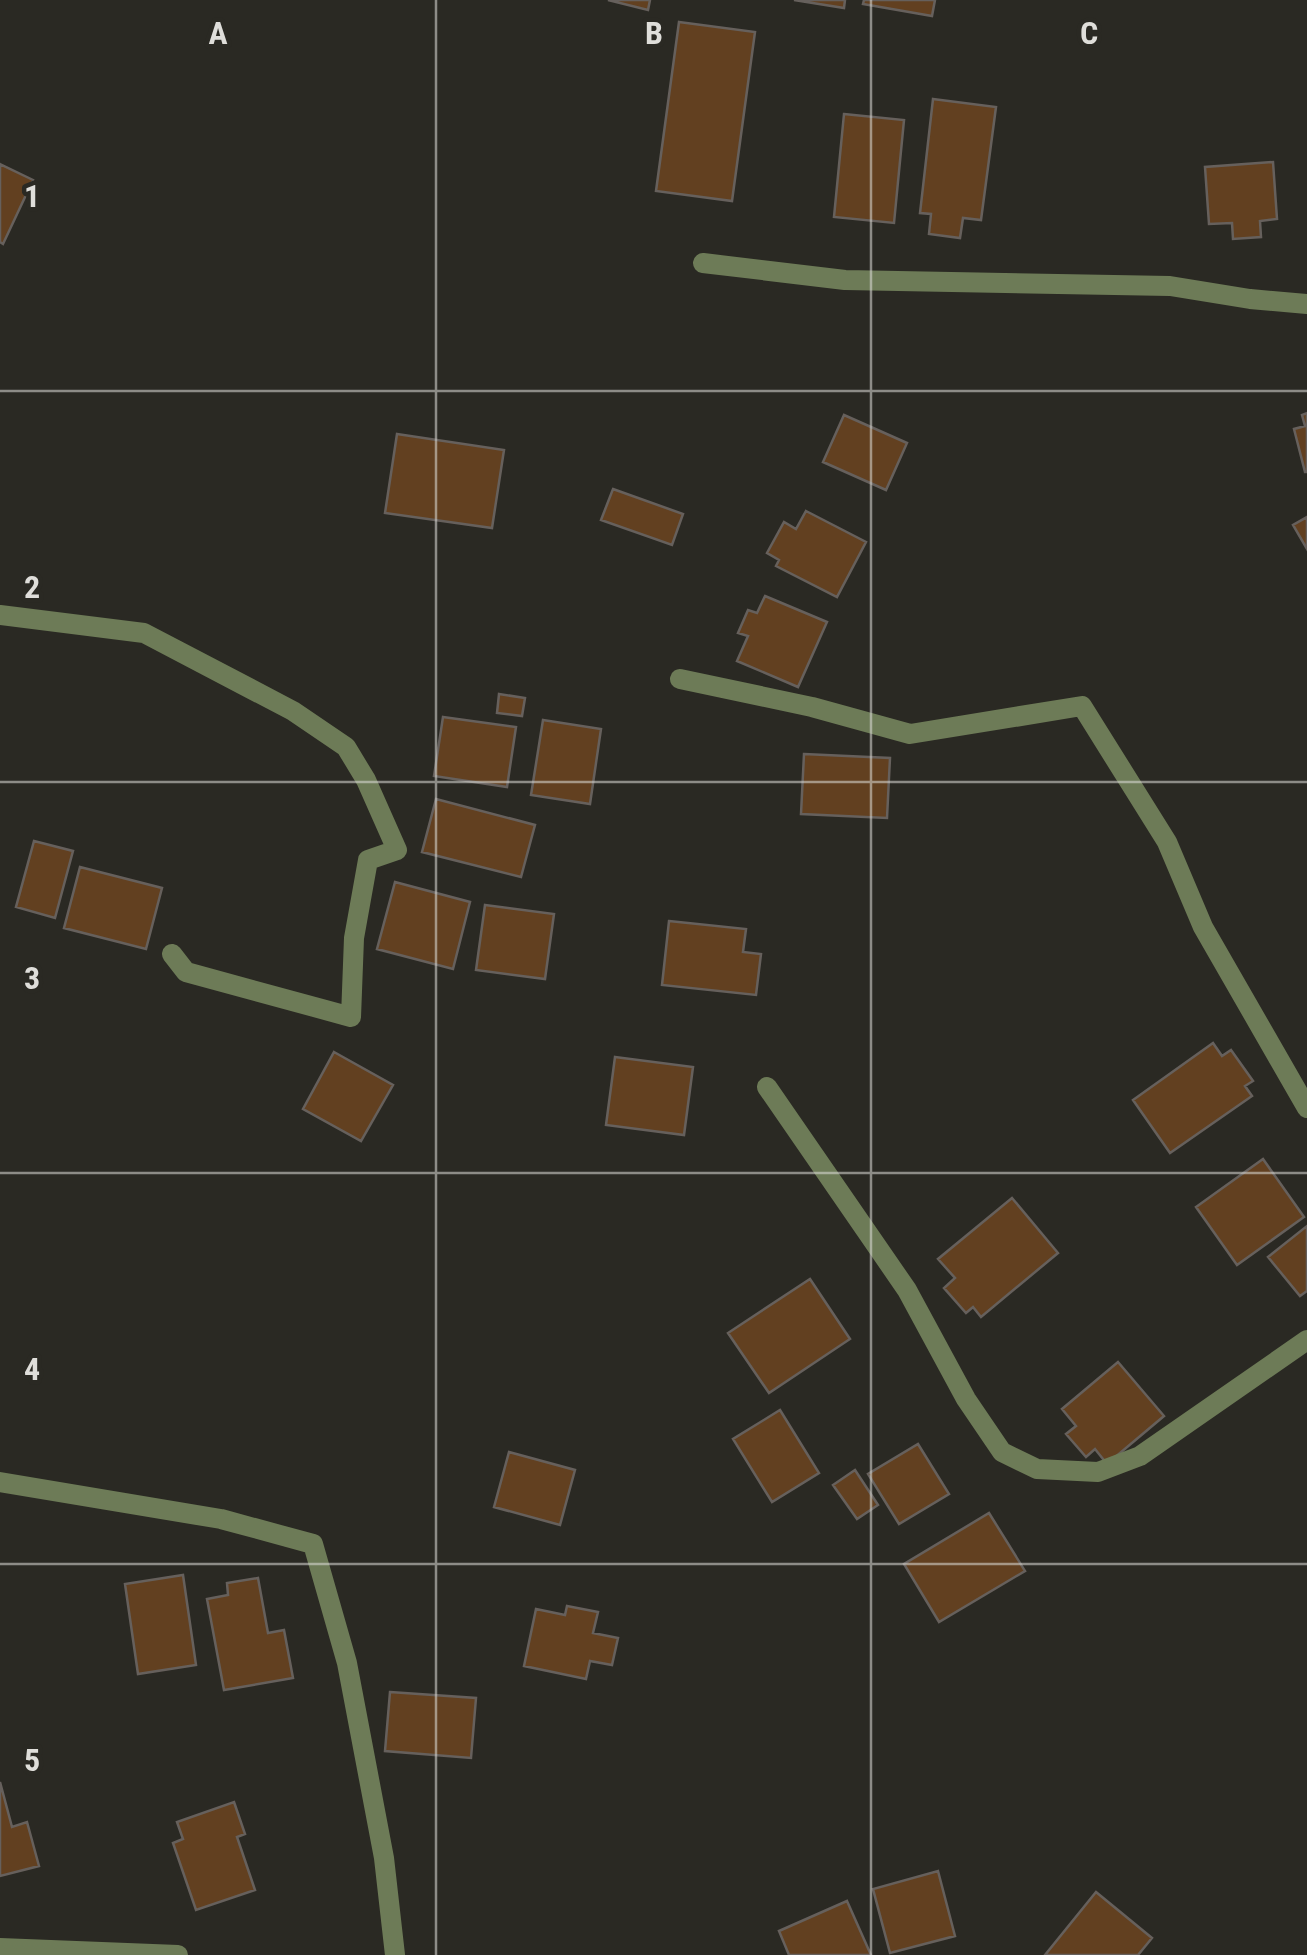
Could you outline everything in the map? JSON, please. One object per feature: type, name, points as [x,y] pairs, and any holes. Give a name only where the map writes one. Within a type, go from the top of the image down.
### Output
[{"type":"street","points":[[702,263],[845,280],[1170,286],[1307,304]]},
{"type":"street","points":[[0,615],[144,633],[293,711],[346,747],[366,780],[397,850],[368,860],[354,938],[351,1017],[186,972],[172,954]]},
{"type":"street","points":[[680,678],[812,707],[910,734],[1082,706],[1167,842],[1203,927],[1307,1108]]},
{"type":"street","points":[[767,1088],[906,1290],[966,1399],[1002,1452],[1037,1468],[1098,1472],[1140,1456],[1307,1340]]},
{"type":"street","points":[[0,1482],[221,1519],[312,1544],[347,1663],[384,1858],[395,1955]]},
{"type":"street","points":[[0,1948],[178,1955]]},
{"type":"building","points":[[608,0],[650,0],[648,10]]},
{"type":"building","points":[[794,0],[845,0],[844,8]]},
{"type":"building","points":[[864,0],[935,0],[932,16],[863,4]]},
{"type":"building","points":[[679,22],[755,32],[732,201],[656,191]]},
{"type":"building","points":[[933,99],[996,107],[981,220],[963,218],[960,238],[929,234],[931,214],[920,213]]},
{"type":"building","points":[[844,114],[904,120],[894,223],[834,217]]},
{"type":"building","points":[[1273,162],[1277,219],[1260,221],[1261,237],[1233,239],[1232,223],[1209,224],[1205,167]]},
{"type":"building","points":[[0,164],[33,180],[3,244],[0,242]]},
{"type":"building","points":[[1307,413],[1305,472],[1294,429],[1305,426],[1302,415]]},
{"type":"building","points":[[844,415],[907,443],[886,490],[823,462]]},
{"type":"building","points":[[397,434],[504,450],[492,528],[385,513]]},
{"type":"building","points":[[613,489],[683,514],[672,545],[601,520]]},
{"type":"building","points":[[806,511],[866,542],[837,597],[776,566],[779,560],[767,553],[784,522],[796,529]]},
{"type":"building","points":[[1307,517],[1307,549],[1293,525]]},
{"type":"building","points":[[765,596],[827,622],[798,687],[737,661],[748,636],[738,633],[748,610],[757,613]]},
{"type":"building","points":[[499,694],[525,698],[522,716],[497,713]]},
{"type":"building","points":[[443,717],[516,727],[507,787],[434,776]]},
{"type":"building","points":[[543,720],[601,729],[590,804],[531,795]]},
{"type":"building","points":[[804,754],[890,758],[887,818],[801,814]]},
{"type":"building","points":[[436,799],[535,825],[521,877],[422,852]]},
{"type":"building","points":[[34,841],[73,851],[55,918],[16,907]]},
{"type":"building","points":[[80,867],[162,888],[146,949],[64,928]]},
{"type":"building","points":[[395,882],[470,902],[453,969],[377,949]]},
{"type":"building","points":[[485,905],[554,914],[545,979],[476,970]]},
{"type":"building","points":[[669,921],[746,929],[743,952],[761,954],[756,995],[662,985]]},
{"type":"building","points":[[1213,1043],[1222,1056],[1231,1050],[1253,1081],[1245,1086],[1252,1096],[1170,1153],[1133,1100]]},
{"type":"building","points":[[334,1052],[393,1085],[361,1141],[303,1109]]},
{"type":"building","points":[[615,1057],[693,1067],[684,1135],[606,1125]]},
{"type":"building","points":[[1263,1159],[1304,1217],[1237,1265],[1196,1207]]},
{"type":"building","points":[[1012,1198],[1058,1253],[981,1317],[973,1307],[966,1313],[944,1288],[955,1278],[938,1259]]},
{"type":"building","points":[[1307,1226],[1307,1291],[1300,1296],[1268,1257]]},
{"type":"building","points":[[810,1279],[850,1339],[769,1393],[728,1333]]},
{"type":"building","points":[[1118,1362],[1164,1416],[1107,1464],[1095,1449],[1086,1457],[1066,1434],[1076,1426],[1062,1409]]},
{"type":"building","points":[[780,1410],[819,1473],[772,1502],[733,1439]]},
{"type":"building","points":[[918,1444],[949,1494],[899,1524],[868,1474]]},
{"type":"building","points":[[509,1452],[575,1470],[560,1525],[494,1507]]},
{"type":"building","points":[[855,1470],[878,1505],[857,1519],[833,1485]]},
{"type":"building","points":[[989,1513],[1025,1571],[939,1622],[904,1564]]},
{"type":"building","points":[[183,1575],[196,1665],[138,1674],[125,1584]]},
{"type":"building","points":[[258,1578],[268,1633],[284,1630],[293,1678],[224,1690],[207,1599],[228,1595],[227,1583]]},
{"type":"building","points":[[567,1606],[598,1612],[593,1633],[618,1638],[612,1665],[590,1661],[586,1679],[524,1666],[536,1609],[565,1615]]},
{"type":"building","points":[[390,1692],[476,1698],[471,1758],[385,1751]]},
{"type":"building","points":[[0,1782],[12,1827],[27,1822],[39,1866],[0,1876]]},
{"type":"building","points":[[234,1802],[245,1834],[237,1837],[255,1890],[196,1910],[173,1843],[183,1839],[177,1822]]},
{"type":"building","points":[[938,1871],[955,1936],[890,1953],[873,1889]]},
{"type":"building","points":[[1096,1892],[1152,1938],[1138,1955],[1045,1955]]},
{"type":"building","points":[[847,1901],[871,1955],[789,1955],[779,1931]]}]
